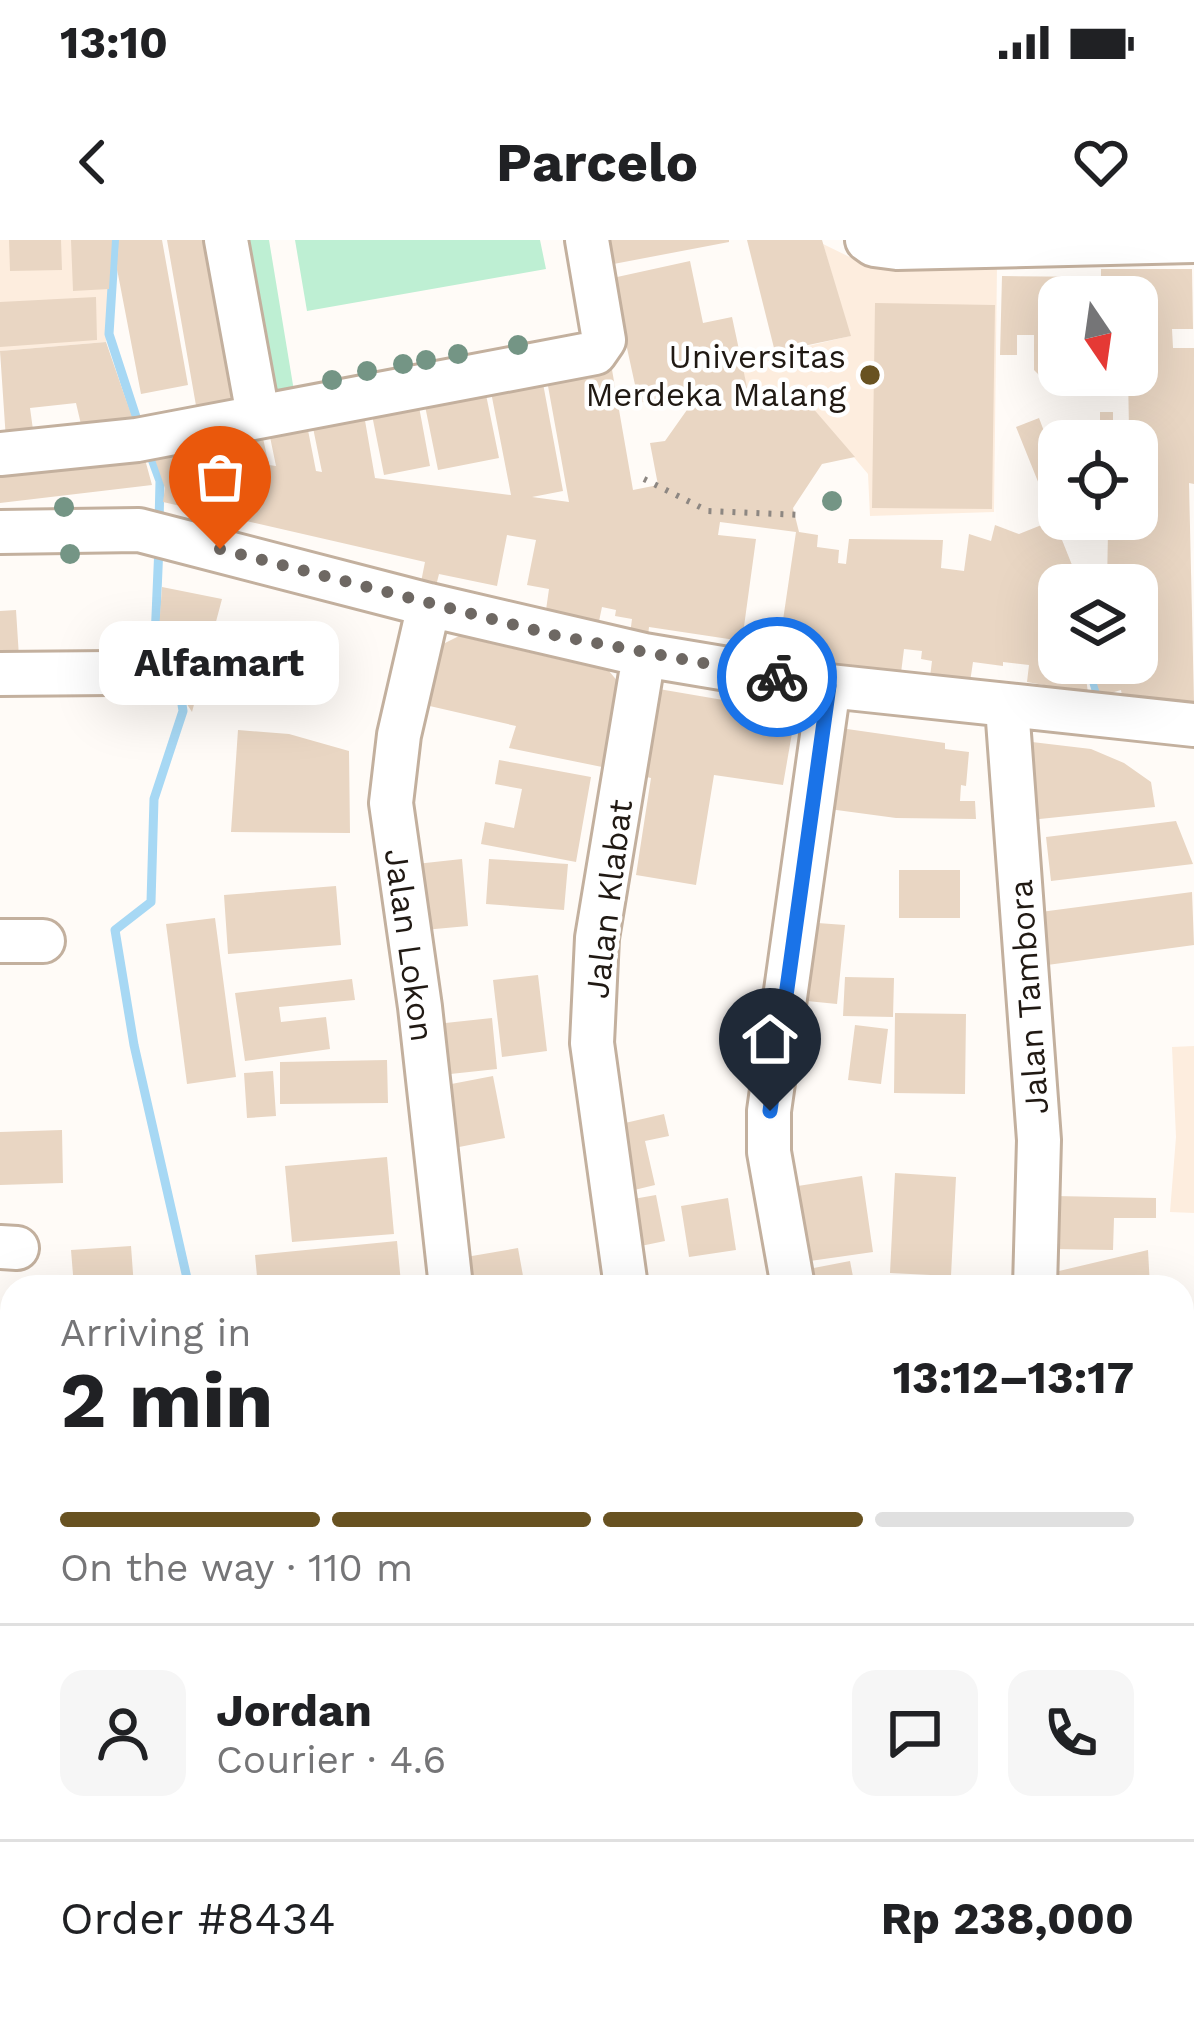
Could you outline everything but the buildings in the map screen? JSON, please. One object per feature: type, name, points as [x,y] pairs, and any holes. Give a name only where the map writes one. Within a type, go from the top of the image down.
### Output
[{"type":"street","points":[[226,240],[258,415]]},
{"type":"street","points":[[0,454],[137,440],[595,353],[604,340],[587,240]]},
{"type":"street","points":[[868,240],[897,248],[1194,241]]},
{"type":"street","points":[[0,532],[159,534],[644,655],[829,686],[1194,725]]},
{"type":"street","name":"Jalan Lokon","points":[[429,605],[400,735],[391,803],[420,1007],[450,1275]]},
{"type":"street","name":"Jalan Klabat","points":[[624,1275],[592,1042],[597,938],[644,655]]},
{"type":"street","points":[[0,674],[111,673]]},
{"type":"street","points":[[791,1275],[769,1152],[770,1111],[829,686]]},
{"type":"street","name":"Jalan Tambora","points":[[1006,707],[1039,1140],[1035,1275]]},
{"type":"street","points":[[0,940],[43,941]]},
{"type":"path","points":[[644,479],[708,511],[804,515]]},
{"type":"shaded area","points":[[0,240],[112,240],[106,342],[0,351]]},
{"type":"shaded area","name":"Universitas Merdeka Malang","points":[[823,244],[864,264],[997,266],[994,512],[870,516],[868,474],[799,392],[747,387],[741,362],[850,336]]},
{"type":"shaded area","points":[[1194,1046],[1194,1213],[1170,1212],[1176,1137],[1172,1047]]},
{"type":"green space","points":[[236,240],[269,240],[295,397],[266,402]]},
{"type":"green space","points":[[295,240],[540,240],[546,269],[307,311]]},
{"type":"waterway","points":[[115,240],[109,334],[137,420]]},
{"type":"waterway","points":[[149,451],[160,481],[159,524]]},
{"type":"waterway","points":[[159,546],[154,662],[181,698],[183,711],[154,799],[151,902],[115,930],[134,1045],[186,1275]]},
{"type":"waterway","points":[[1094,684],[1099,700]]},
{"type":"way so far","points":[[220,549],[554,635],[777,677]]},
{"type":"place","name":"Universitas Merdeka Malang","points":[[870,375]]},
{"type":"place","name":"Alfamart","points":[[220,549]]},
{"type":"route","points":[[770,1111],[829,686],[777,677]]}]
